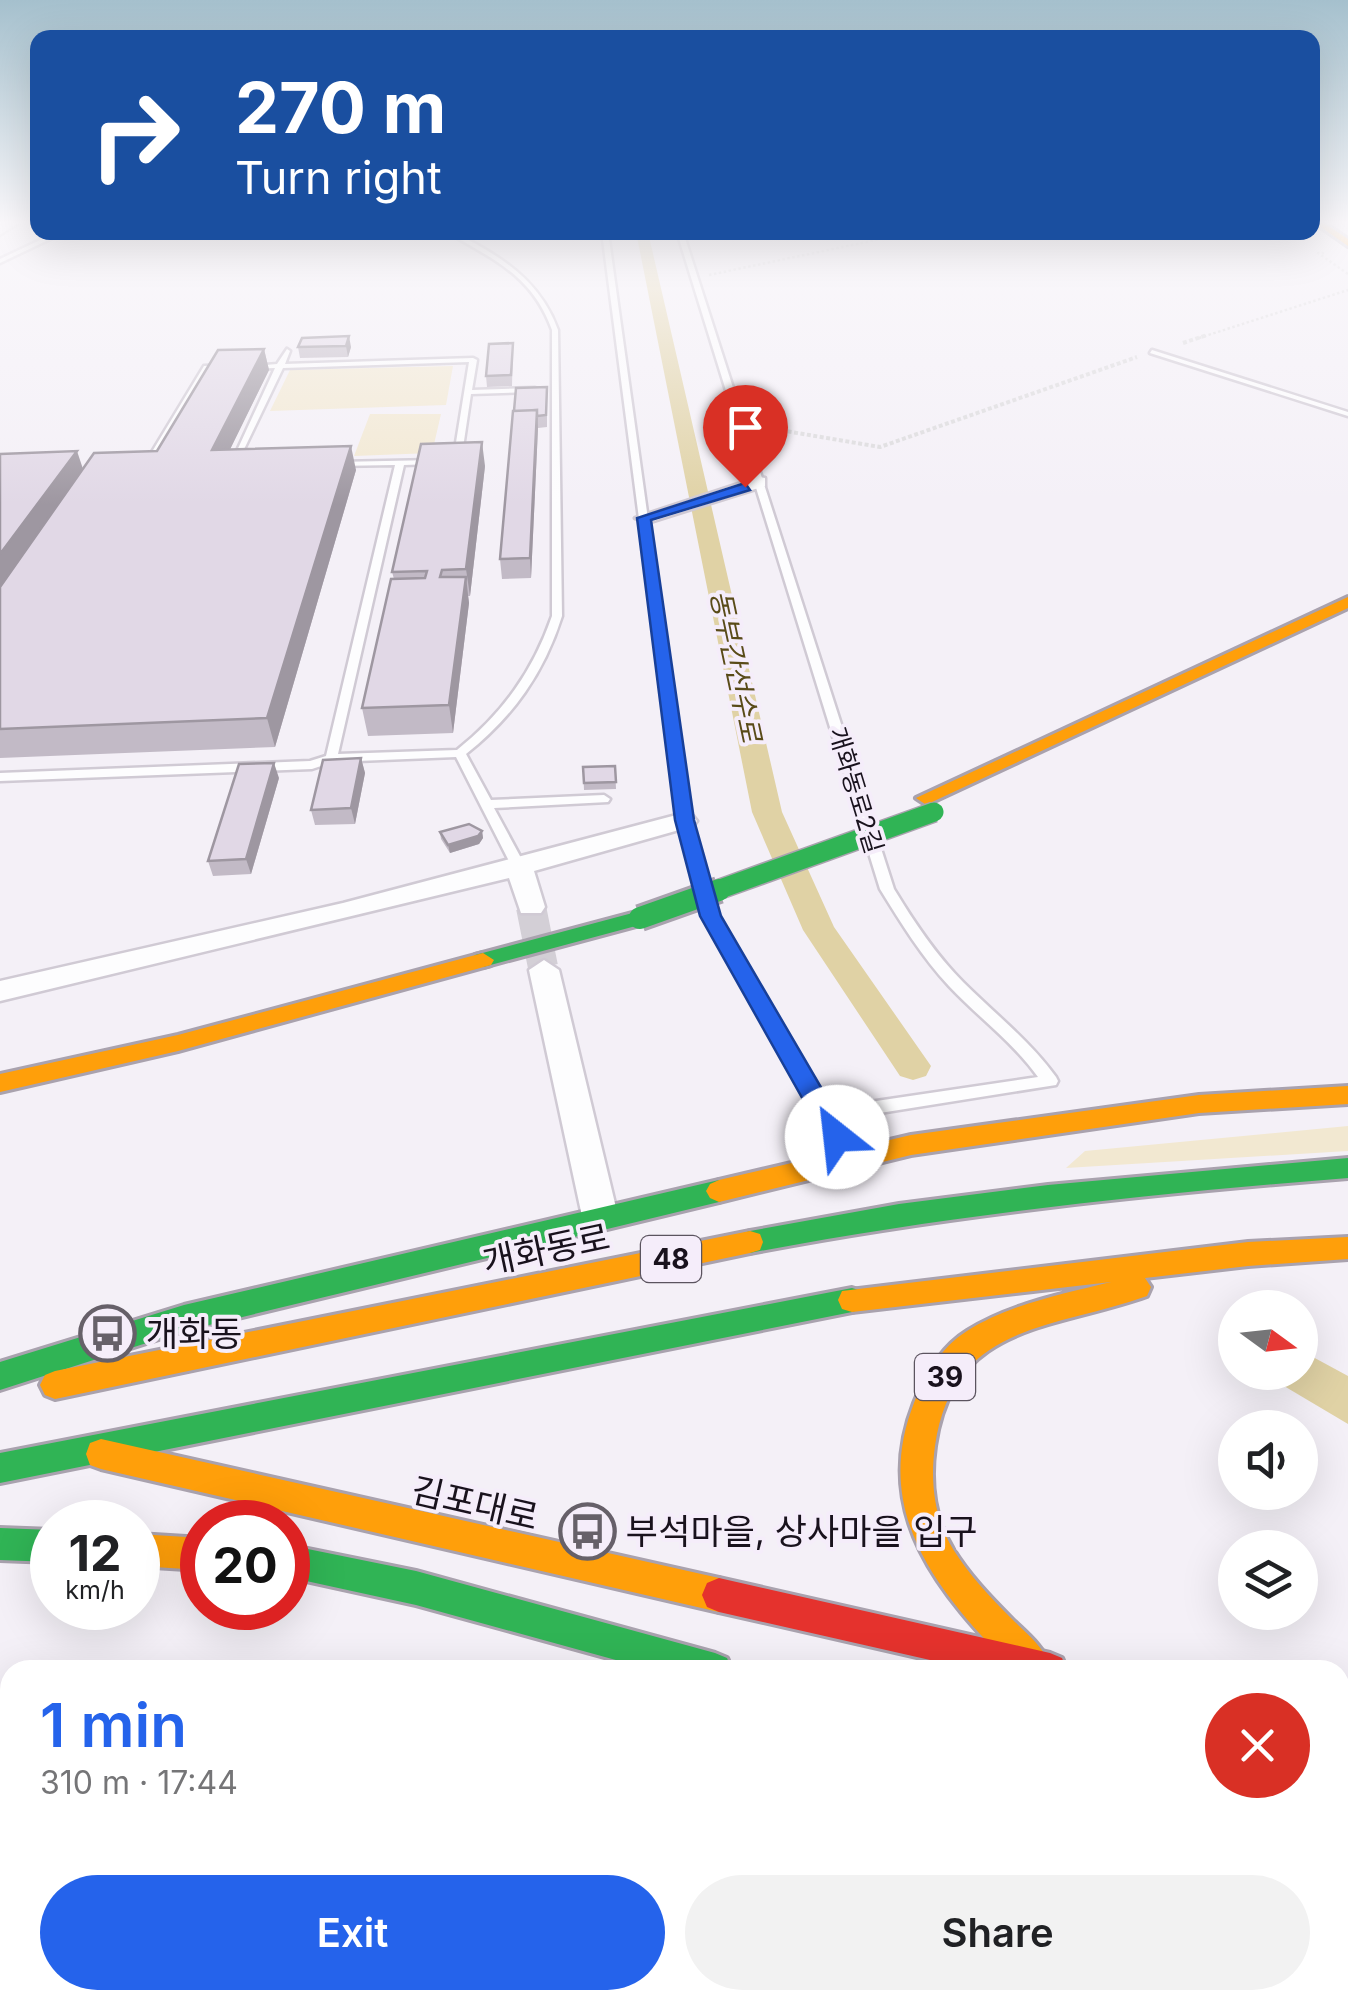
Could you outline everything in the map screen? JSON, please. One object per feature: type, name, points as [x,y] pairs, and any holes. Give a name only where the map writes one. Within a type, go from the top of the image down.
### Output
[{"type":"main road","points":[[929,805],[1348,602]]},
{"type":"main road","points":[[0,1084],[178,1043],[639,908],[929,805],[1348,616]]},
{"type":"main road","points":[[339,974],[639,908]]},
{"type":"main road","points":[[0,1376],[184,1318],[910,1145],[1199,1104],[1348,1095]]},
{"type":"main road","name":"개화동로","points":[[0,1396],[872,1217],[1112,1186],[1348,1168]]},
{"type":"main road","points":[[0,1468],[849,1300],[1248,1254],[1348,1248]]},
{"type":"main road","name":"39","points":[[1033,1660],[974,1602],[928,1541],[915,1440],[934,1392],[964,1349],[1016,1324],[1248,1254]]},
{"type":"main road","name":"김포대로","points":[[0,1442],[82,1450],[1006,1660]]},
{"type":"main road","points":[[0,1544],[30,1545]]},
{"type":"main road","points":[[310,1566],[416,1588],[679,1660]]},
{"type":"street","points":[[644,518],[752,485]]},
{"type":"street","points":[[0,992],[262,934],[520,869],[684,820]]},
{"type":"street","points":[[520,869],[531,907]]},
{"type":"street","points":[[544,970],[600,1216]]},
{"type":"lane","points":[[0,777],[312,764],[331,758],[460,753],[505,716],[542,659],[557,616],[554,330],[550,317]]},
{"type":"lane","points":[[617,317],[684,820],[711,916],[850,1159]]},
{"type":"lane","name":"개화동로2길","points":[[706,317],[742,426],[752,485],[887,889],[920,941],[958,986],[1028,1048],[1050,1081],[825,1114]]},
{"type":"lane","points":[[250,467],[231,467],[287,351]]},
{"type":"lane","points":[[1152,352],[1348,414]]},
{"type":"lane","points":[[145,471],[207,368],[474,360],[458,461],[325,465]]},
{"type":"lane","points":[[469,392],[554,390]]},
{"type":"lane","points":[[331,758],[400,462]]},
{"type":"lane","points":[[460,753],[520,869]]},
{"type":"lane","points":[[489,804],[604,799]]},
{"type":"path","points":[[742,426],[770,426],[880,447],[1263,317]]},
{"type":"shaded area","points":[[453,366],[446,405],[270,411],[290,370]]},
{"type":"shaded area","points":[[370,414],[441,414],[432,453],[354,456]]},
{"type":"shaded area","points":[[1348,1126],[1348,1151],[1066,1168],[1085,1151]]},
{"type":"building","points":[[349,336],[346,346],[298,347],[302,338]]},
{"type":"building","points":[[513,343],[511,375],[486,376],[489,344]]},
{"type":"building","points":[[264,349],[212,450],[351,446],[267,718],[0,729],[0,587],[94,453],[157,451],[218,350]]},
{"type":"building","points":[[547,387],[546,415],[537,416],[537,410],[514,411],[516,388]]},
{"type":"building","points":[[537,410],[530,558],[500,559],[513,411]]},
{"type":"building","points":[[482,442],[466,569],[442,570],[440,577],[466,577],[449,705],[362,708],[391,579],[425,578],[427,571],[392,572],[421,444]]},
{"type":"building","points":[[77,451],[0,554],[0,454]]},
{"type":"building","points":[[361,758],[351,808],[311,810],[323,760]]},
{"type":"building","points":[[274,763],[246,859],[208,861],[239,764]]},
{"type":"building","points":[[615,766],[616,782],[584,783],[583,767]]},
{"type":"building","points":[[469,824],[482,831],[478,836],[448,845],[440,832]]},
{"type":"waterway","name":"동부간선수로","points":[[660,317],[767,812],[819,930],[913,1066]]},
{"type":"waterway","name":"동부간선수로","points":[[1318,1383],[1348,1402]]},
{"type":"tunnel","points":[[531,907],[543,967]]},
{"type":"traffic: fast","points":[[640,918],[934,812]]},
{"type":"traffic: fast","points":[[483,960],[640,918]]},
{"type":"traffic: fast","points":[[750,1242],[899,1215],[1048,1195],[1348,1168]]},
{"type":"traffic: fast","points":[[0,1376],[184,1318],[719,1191]]},
{"type":"traffic: fast","points":[[0,1468],[852,1300]]},
{"type":"traffic: fast","points":[[0,1544],[30,1545]]},
{"type":"traffic: fast","points":[[310,1566],[416,1588],[679,1660]]},
{"type":"traffic: slow","points":[[925,798],[1348,602]]},
{"type":"traffic: slow","points":[[0,1083],[178,1043],[483,960]]},
{"type":"traffic: slow","points":[[719,1191],[911,1145],[1199,1104],[1348,1095]]},
{"type":"traffic: slow","points":[[55,1385],[750,1242]]},
{"type":"traffic: slow","points":[[852,1300],[1248,1254],[1348,1248]]},
{"type":"traffic: slow","points":[[1028,1660],[959,1585],[926,1530],[918,1498],[917,1462],[923,1422],[942,1376],[977,1340],[1035,1314],[1137,1287]]},
{"type":"traffic: slow","points":[[101,1454],[719,1595]]},
{"type":"traffic: slow","points":[[160,1551],[180,1553]]},
{"type":"traffic: jam","points":[[719,1595],[1006,1660]]},
{"type":"place","name":"개화동","points":[[107,1333]]},
{"type":"place","name":"부석마을, 상사마을 입구","points":[[587,1531]]},
{"type":"route","points":[[745,487],[644,518],[684,820],[711,916],[837,1137]]}]
